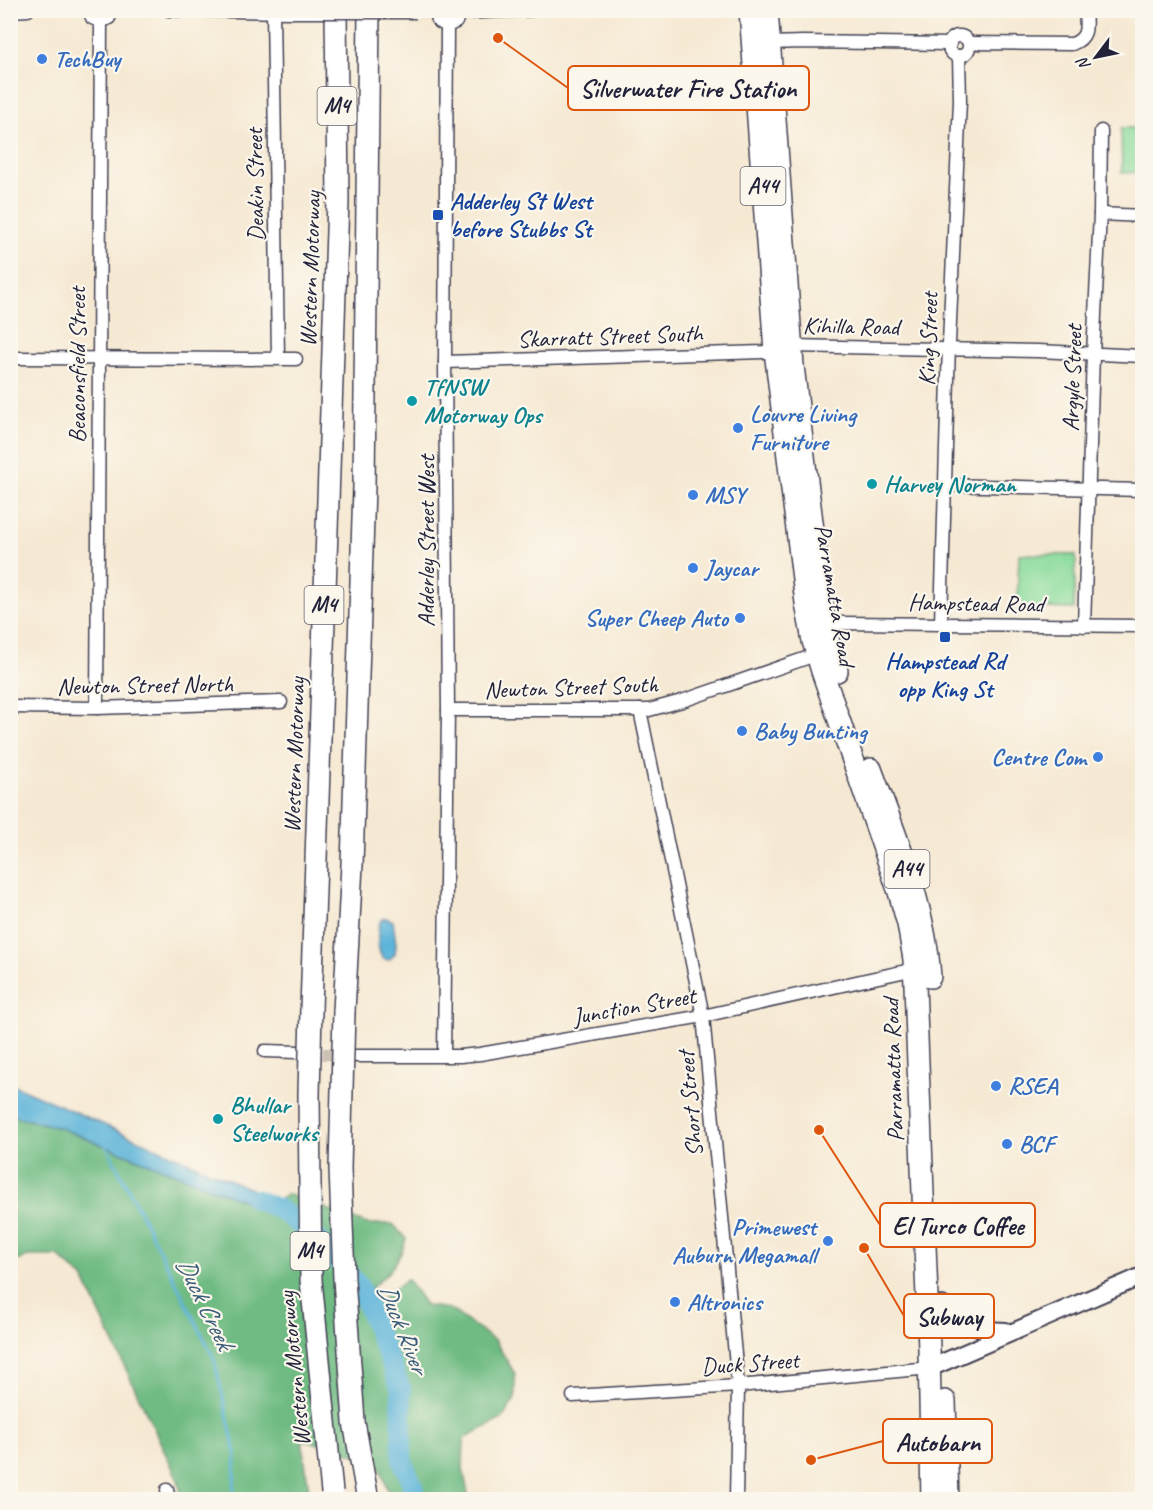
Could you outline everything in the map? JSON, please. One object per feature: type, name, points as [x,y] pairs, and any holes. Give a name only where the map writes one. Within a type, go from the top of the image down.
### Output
[{"type":"highway","name":"Western Motorway","points":[[333,1497],[310,1280],[309,1188],[310,1009],[338,213],[336,10]]},
{"type":"highway","name":"M4","points":[[357,1500],[340,1168],[364,487],[369,10]]},
{"type":"highway","name":"Parramatta Road","points":[[750,10],[783,348],[818,625],[823,652],[899,892],[912,941],[937,1365],[948,1500]]},
{"type":"highway","name":"Parramatta Road","points":[[767,10],[783,348]]},
{"type":"highway","name":"Parramatta Road","points":[[823,652],[916,895],[928,947],[942,1305],[937,1365],[932,1500]]},
{"type":"highway","name":"M4","points":[[354,1422],[368,1500]]},
{"type":"main road","points":[[937,1365],[1143,1276]]},
{"type":"main road","points":[[942,1305],[965,1321],[985,1330],[1012,1331]]},
{"type":"street","points":[[10,11],[28,10]]},
{"type":"street","points":[[90,10],[92,18],[101,22],[109,18],[112,10]]},
{"type":"street","points":[[169,10],[436,11],[438,21],[447,26],[456,22],[458,12],[532,10]]},
{"type":"street","points":[[969,43],[967,52],[959,56],[952,52],[950,44],[958,36],[963,37],[969,43],[1072,44],[1086,33],[1085,10]]},
{"type":"street","name":"Deakin Street","points":[[273,11],[278,358]]},
{"type":"street","name":"Beaconsfield Street","points":[[97,708],[101,22]]},
{"type":"street","name":"Adderley Street West","points":[[444,1056],[448,710],[445,362],[447,26]]},
{"type":"street","points":[[769,43],[950,44]]},
{"type":"street","name":"King Street","points":[[941,623],[949,350],[960,101],[959,56]]},
{"type":"street","name":"Argyle Street","points":[[1084,626],[1100,214],[1101,131]]},
{"type":"street","points":[[1100,214],[1143,216]]},
{"type":"street","name":"Kihilla Road","points":[[783,348],[1038,351],[1143,356]]},
{"type":"street","name":"Skarratt Street South","points":[[445,362],[783,348]]},
{"type":"street","points":[[10,358],[296,358]]},
{"type":"street","points":[[945,485],[1143,490]]},
{"type":"street","name":"Hampstead Road","points":[[818,625],[941,623],[1143,626]]},
{"type":"street","name":"Newton Street South","points":[[448,710],[639,710],[659,708],[823,652]]},
{"type":"street","name":"Newton Street North","points":[[10,708],[97,708],[281,702]]},
{"type":"street","name":"Short Street","points":[[639,710],[703,1016],[738,1386],[736,1500]]},
{"type":"street","name":"Junction Street","points":[[356,1056],[444,1056],[491,1052],[703,1016],[915,969]]},
{"type":"street","points":[[265,1051],[298,1052]]},
{"type":"street","name":"Duck Street","points":[[573,1396],[738,1386],[937,1365]]},
{"type":"green space","points":[[1121,128],[1142,128],[1142,172],[1122,173]]},
{"type":"green space","points":[[1019,554],[1076,555],[1074,609],[1017,607]]},
{"type":"green space","points":[[10,1115],[60,1128],[280,1215],[278,1201],[287,1194],[367,1224],[393,1224],[406,1239],[401,1254],[393,1266],[372,1287],[379,1301],[407,1279],[426,1306],[450,1309],[495,1341],[515,1374],[515,1399],[502,1419],[464,1438],[463,1469],[469,1499],[391,1499],[378,1462],[302,1439],[310,1499],[182,1499],[178,1480],[83,1278],[58,1256],[28,1256],[11,1264]]},
{"type":"water","points":[[386,918],[393,921],[396,944],[395,954],[389,960],[383,959],[379,951],[378,940],[379,924]]},
{"type":"water","points":[[11,1084],[278,1201],[280,1215],[60,1128],[11,1115]]},
{"type":"waterway","name":"Duck Creek","points":[[105,1143],[214,1358],[236,1454],[233,1500]]},
{"type":"waterway","name":"Duck River","points":[[255,1199],[279,1209],[321,1242],[359,1286],[401,1389],[402,1459],[418,1500]]},
{"type":"tunnel","points":[[305,1052],[348,1056]]},
{"type":"place","name":"Silverwater Fire Station","points":[[498,38]]},
{"type":"place","name":"TechBuy","points":[[42,59]]},
{"type":"place","name":"Adderley St West before Stubbs St","points":[[438,215]]},
{"type":"place","name":"TfNSW Motorway Ops","points":[[412,401]]},
{"type":"place","name":"Louvre Living Furniture","points":[[738,428]]},
{"type":"place","name":"Harvey Norman","points":[[872,484]]},
{"type":"place","name":"MSY","points":[[693,495]]},
{"type":"place","name":"Jaycar","points":[[693,568]]},
{"type":"place","name":"Super Cheep Auto","points":[[740,618]]},
{"type":"place","name":"Hampstead Rd opp King St","points":[[945,637]]},
{"type":"place","name":"Baby Bunting","points":[[742,731]]},
{"type":"place","name":"Centre Com","points":[[1098,757]]},
{"type":"place","name":"RSEA","points":[[996,1086]]},
{"type":"place","name":"Bhullar Steelworks","points":[[218,1119]]},
{"type":"place","name":"El Turco Coffee","points":[[819,1130]]},
{"type":"place","name":"BCF","points":[[1007,1144]]},
{"type":"place","name":"Primewest Auburn Megamall","points":[[828,1241]]},
{"type":"place","name":"Subway","points":[[864,1248]]},
{"type":"place","name":"Altronics","points":[[675,1302]]},
{"type":"place","name":"Autobarn","points":[[811,1460]]}]
